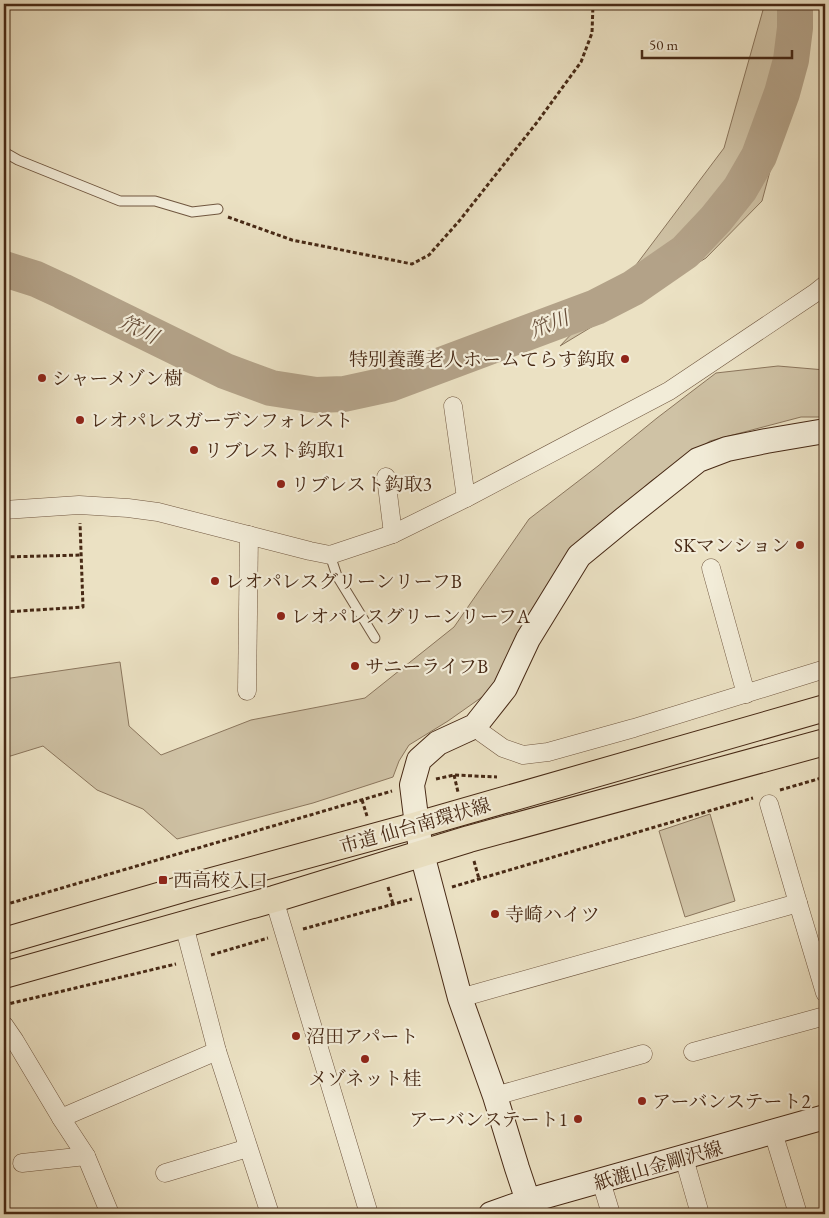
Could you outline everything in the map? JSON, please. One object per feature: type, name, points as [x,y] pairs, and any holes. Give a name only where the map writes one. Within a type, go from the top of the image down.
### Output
[{"type":"main road","name":"市道 仙台南環状線","points":[[4,941],[825,708]]},
{"type":"main road","name":"市道 仙台南環状線","points":[[4,974],[274,899],[469,839],[825,742]]},
{"type":"street","points":[[4,510],[79,505],[158,512],[330,555],[393,534],[466,498],[669,391],[825,285]]},
{"type":"street","points":[[453,406],[466,498]]},
{"type":"street","points":[[528,1201],[495,1096],[460,998],[422,854],[416,825],[412,785],[419,760],[438,743],[475,726],[505,688],[528,638],[579,556],[698,460],[727,449],[825,431]]},
{"type":"street","points":[[386,477],[393,534]]},
{"type":"street","points":[[247,691],[248,535]]},
{"type":"street","points":[[711,568],[746,694]]},
{"type":"street","points":[[475,726],[503,748],[523,755],[548,752],[634,728],[825,669]]},
{"type":"street","points":[[769,804],[825,993]]},
{"type":"street","points":[[274,899],[370,1214]]},
{"type":"street","points":[[460,998],[798,903]]},
{"type":"street","points":[[184,925],[217,1051],[270,1214]]},
{"type":"street","points":[[693,1052],[825,1016]]},
{"type":"street","points":[[4,1025],[86,1156],[110,1214]]},
{"type":"street","points":[[61,1118],[217,1051]]},
{"type":"street","points":[[495,1096],[643,1054]]},
{"type":"street","name":"紙漉山金剛沢線","points":[[500,1213],[528,1201],[825,1118]]},
{"type":"street","points":[[773,1132],[798,1214]]},
{"type":"street","points":[[165,1173],[248,1148]]},
{"type":"street","points":[[22,1163],[86,1156]]},
{"type":"street","points":[[684,1158],[700,1214]]},
{"type":"street","points":[[601,1181],[611,1214]]},
{"type":"lane","points":[[4,152],[18,160],[120,201],[155,200],[192,212],[218,209]]},
{"type":"lane","points":[[330,555],[337,576],[375,638]]},
{"type":"path","points":[[218,209],[229,218],[292,240],[412,264],[429,254],[460,220],[538,121],[581,62],[592,33],[593,4]]},
{"type":"path","points":[[4,612],[82,607],[79,505]]},
{"type":"path","points":[[4,557],[80,555]]},
{"type":"shaded area","points":[[763,4],[812,4],[812,15],[762,201],[706,258],[560,346],[636,265],[724,148],[763,10]]},
{"type":"shaded area","points":[[778,366],[825,370],[825,417],[801,417],[710,441],[651,481],[576,549],[492,690],[448,721],[409,745],[399,761],[393,777],[313,803],[177,839],[143,809],[97,790],[43,746],[4,758],[4,679],[120,662],[129,726],[161,755],[251,720],[365,698],[454,627],[529,519],[716,373]]},
{"type":"shaded area","points":[[710,814],[735,901],[685,917],[659,831]]},
{"type":"waterway","name":"笊川","points":[[4,269],[36,279],[225,371],[271,388],[316,395],[344,394],[390,384],[596,307],[633,288],[685,252],[716,219],[740,189],[759,156],[782,93],[791,60],[795,28],[795,4]]},
{"type":"place","name":"特別養護老人ホームてらす鈎取","points":[[625,359]]},
{"type":"place","name":"シャーメゾン樹","points":[[42,378]]},
{"type":"place","name":"レオパレスガーデンフォレスト","points":[[80,420]]},
{"type":"place","name":"リブレスト鈎取1","points":[[194,450]]},
{"type":"place","name":"リブレスト鈎取3","points":[[281,484]]},
{"type":"place","name":"SKマンション","points":[[800,545]]},
{"type":"place","name":"レオパレスグリーンリーフB","points":[[215,581]]},
{"type":"place","name":"レオパレスグリーンリーフA","points":[[281,616]]},
{"type":"place","name":"サニーライフB","points":[[355,666]]},
{"type":"place","name":"西高校入口","points":[[163,880]]},
{"type":"place","name":"寺崎ハイツ","points":[[495,914]]},
{"type":"place","name":"沼田アパート","points":[[296,1036]]},
{"type":"place","name":"メゾネット桂","points":[[365,1059]]},
{"type":"place","name":"アーバンステート2","points":[[642,1101]]},
{"type":"place","name":"アーバンステート1","points":[[578,1119]]}]
